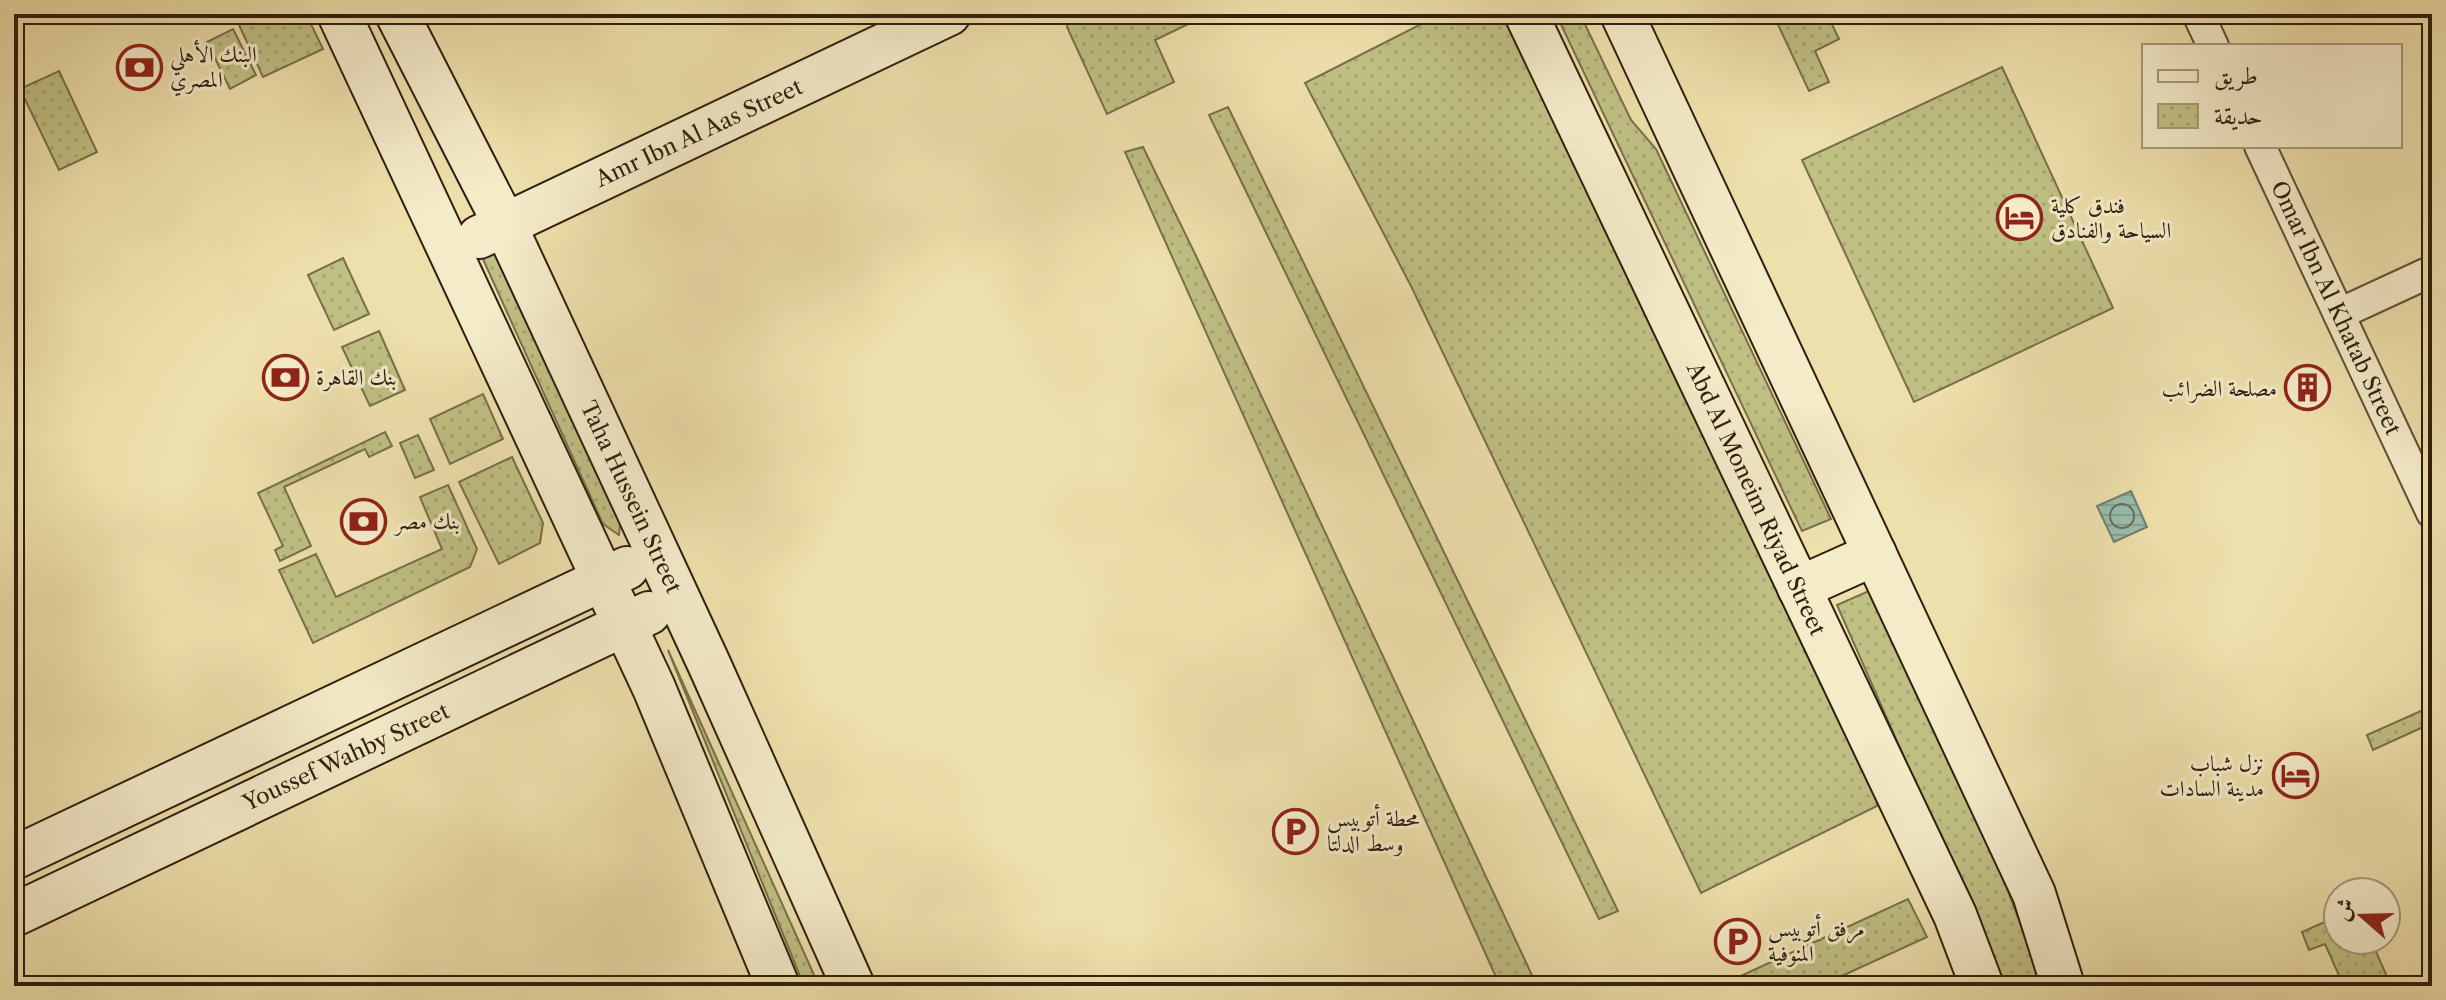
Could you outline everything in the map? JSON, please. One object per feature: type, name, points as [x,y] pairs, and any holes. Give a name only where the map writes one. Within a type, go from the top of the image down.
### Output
[{"type":"street","points":[[339,14],[624,625],[778,986]]},
{"type":"street","name":"Taha Hussein Street","points":[[397,14],[505,225],[853,986]]},
{"type":"street","name":"Amr Ibn Al Aas Street","points":[[449,250],[949,14]]},
{"type":"street","name":"Abd Al Moneim Riyad Street","points":[[1526,14],[1955,915],[1982,986]]},
{"type":"street","points":[[1622,14],[2034,894],[2063,986]]},
{"type":"street","points":[[2198,14],[2212,44]]},
{"type":"street","name":"Omar Ibn Al Khatab Street","points":[[2261,148],[2432,513]]},
{"type":"street","points":[[2339,314],[2432,271]]},
{"type":"street","points":[[14,858],[657,554]]},
{"type":"street","points":[[1799,588],[1875,554]]},
{"type":"street","name":"Youssef Wahby Street","points":[[14,915],[678,599]]},
{"type":"green space","points":[[261,14],[306,14],[323,49],[263,77],[239,25]]},
{"type":"green space","points":[[1068,14],[1209,14],[1155,40],[1174,82],[1107,114],[1067,27]]},
{"type":"green space","points":[[1441,14],[1508,14],[1883,803],[1701,893],[1411,286],[1305,83]]},
{"type":"green space","points":[[1556,14],[1580,14],[1631,120],[1656,149],[1831,519],[1802,531]]},
{"type":"green space","points":[[1773,14],[1827,14],[1839,39],[1815,51],[1829,82],[1809,91]]},
{"type":"green space","points":[[233,29],[256,75],[230,89],[207,42]]},
{"type":"green space","points":[[2002,67],[2113,308],[1914,402],[1802,160]]},
{"type":"green space","points":[[59,71],[97,152],[59,170],[20,89]]},
{"type":"green space","points":[[1228,107],[1618,911],[1599,919],[1209,115]]},
{"type":"green space","points":[[1143,147],[1537,986],[1500,986],[1125,152]]},
{"type":"green space","points":[[498,250],[621,515],[619,535],[603,524],[482,257]]},
{"type":"green space","points":[[343,258],[369,314],[334,330],[308,275]]},
{"type":"green space","points":[[379,331],[405,390],[370,406],[342,347]]},
{"type":"green space","points":[[483,394],[503,439],[450,464],[430,419]]},
{"type":"green space","points":[[385,432],[392,446],[369,457],[365,449],[284,487],[311,546],[280,561],[275,550],[283,546],[258,493]]},
{"type":"green space","points":[[418,435],[434,470],[415,478],[400,443]]},
{"type":"green space","points":[[512,457],[543,523],[540,543],[499,564],[459,482]]},
{"type":"green space","points":[[448,485],[477,549],[470,567],[313,643],[279,570],[316,554],[336,597],[442,549],[420,497]]},
{"type":"green space","points":[[1871,590],[1985,835],[2042,986],[2005,986],[1837,605]]},
{"type":"green space","points":[[668,650],[819,986],[804,986]]},
{"type":"green space","points":[[2432,706],[2432,723],[2373,750],[2367,735]]},
{"type":"green space","points":[[1908,899],[1927,937],[1820,986],[1719,986]]},
{"type":"green space","points":[[2322,923],[2322,945],[2309,950],[2302,932]]},
{"type":"green space","points":[[2330,956],[2378,956],[2391,986],[2335,986],[2342,982]]},
{"type":"water","points":[[2131,491],[2147,527],[2114,542],[2097,506]]},
{"type":"place","name":"البنك الأهلي المصري","points":[[139,67]]},
{"type":"place","name":"فندق كلية السياحة والفنادق","points":[[2020,218]]},
{"type":"place","name":"بنك القاهرة","points":[[285,377]]},
{"type":"place","name":"مصلحة الضرائب","points":[[2308,388]]},
{"type":"place","name":"بنك مصر","points":[[364,521]]},
{"type":"place","name":"نزل شباب مدينة السادات","points":[[2295,776]]},
{"type":"place","name":"محطة أتوبيس وسط الدلتا","points":[[1296,831]]},
{"type":"place","name":"مرفق أتوبيس المنوفية","points":[[1737,941]]}]
